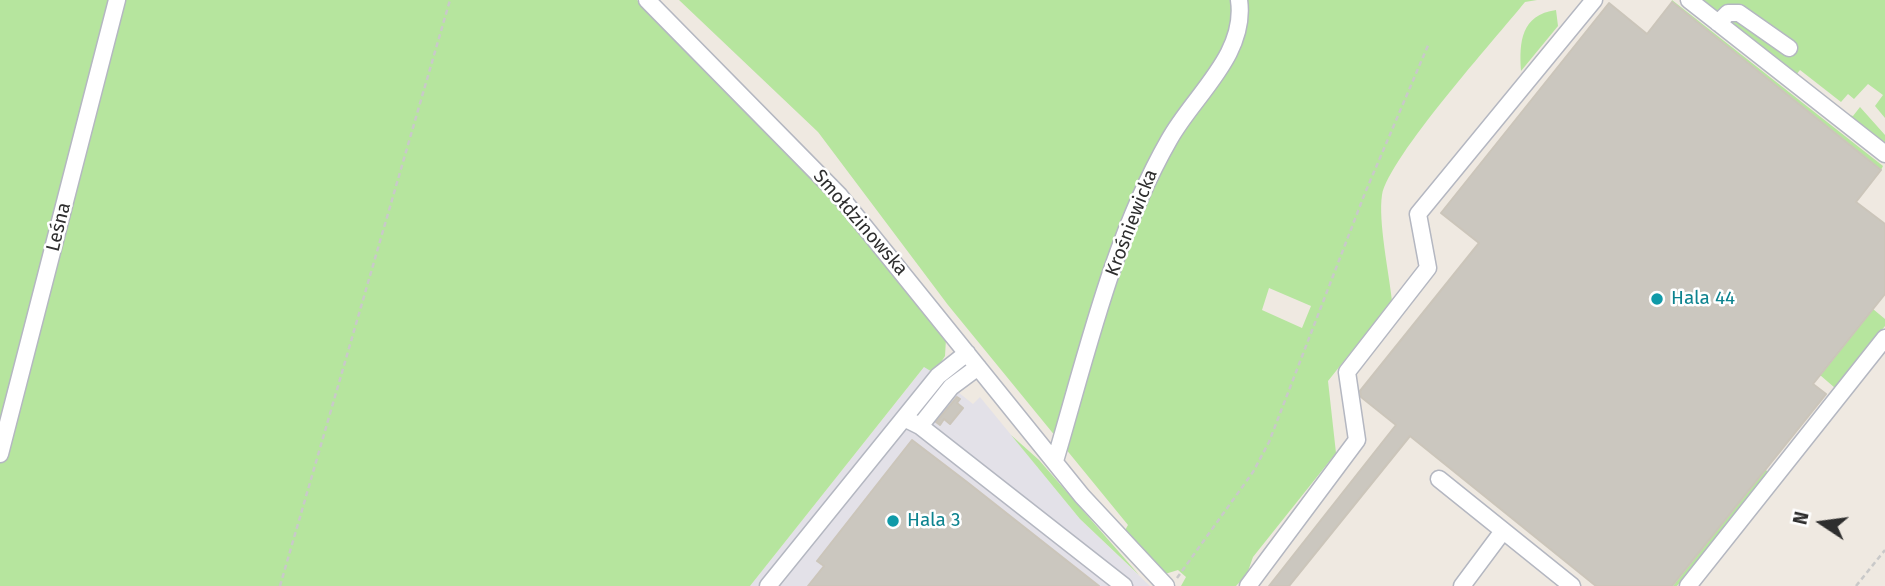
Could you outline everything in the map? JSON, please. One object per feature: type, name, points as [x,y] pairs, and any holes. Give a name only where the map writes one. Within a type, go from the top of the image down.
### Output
[{"type":"street","name":"Leśna","points":[[0,454],[117,0]]},
{"type":"street","name":"Smołdzinowska","points":[[647,0],[839,195],[1082,496],[1169,586]]},
{"type":"street","name":"Krośniewicka","points":[[1055,461],[1129,222],[1150,173],[1174,130],[1228,54],[1239,21],[1239,0]]},
{"type":"street","points":[[1248,586],[1357,440],[1347,372],[1428,268],[1418,214],[1594,0]]},
{"type":"street","points":[[1689,0],[1885,154]]},
{"type":"street","points":[[1718,23],[1728,13],[1739,13],[1789,48]]},
{"type":"street","points":[[1688,586],[1885,338]]},
{"type":"street","points":[[913,423],[938,376],[967,353]]},
{"type":"street","points":[[768,586],[846,487],[951,387],[978,367]]},
{"type":"street","points":[[913,423],[1124,586]]},
{"type":"street","points":[[1439,479],[1572,586]]},
{"type":"street","points":[[1462,586],[1503,531]]},
{"type":"path","points":[[280,586],[450,0]]},
{"type":"path","points":[[1169,586],[1253,472],[1269,442],[1369,182],[1429,43]]},
{"type":"path","points":[[1856,586],[1885,550]]},
{"type":"shaded area","points":[[925,366],[973,404],[980,397],[1080,519],[1150,586],[750,586]]},
{"type":"green space","points":[[0,0],[637,0],[822,185],[946,339],[945,356],[934,373],[924,367],[750,586],[0,586]]},
{"type":"green space","points":[[679,0],[1537,0],[1525,2],[1423,127],[1389,177],[1382,195],[1381,219],[1392,301],[1328,381],[1336,453],[1253,557],[1247,574],[1236,586],[1181,586],[1186,577],[1178,570],[1165,574],[1124,532],[1128,525],[948,305],[818,132]],"holes":[[[1269,288],[1311,306],[1302,328],[1262,310]]]},
{"type":"green space","points":[[1672,0],[1883,166],[1881,170],[1671,3]]},
{"type":"green space","points":[[1702,0],[1885,0],[1885,118],[1875,106],[1883,95],[1868,84],[1854,99],[1848,94],[1841,102],[1800,70],[1796,75],[1846,114],[1853,116],[1860,107],[1885,135],[1885,147],[1728,21],[1734,18],[1788,41],[1735,5],[1730,4],[1719,14]]},
{"type":"green space","points":[[1556,10],[1558,26],[1521,71],[1522,40],[1529,24],[1544,13]]},
{"type":"green space","points":[[1873,309],[1885,319],[1885,326],[1835,388],[1820,375]]},
{"type":"green space","points":[[1011,435],[1039,460],[1139,575],[1080,519]]},
{"type":"green space","points":[[1765,469],[1768,472],[1677,586],[1673,586]]},
{"type":"building","name":"Hala 44","points":[[1672,2],[1881,170],[1856,202],[1885,224],[1885,294],[1813,384],[1826,394],[1672,586],[1596,586],[1410,436],[1289,586],[1269,586],[1396,425],[1361,397],[1360,391],[1479,243],[1441,213],[1609,3],[1647,34]]},
{"type":"building","points":[[957,397],[960,399],[957,403],[963,408],[950,424],[944,419],[940,425],[936,422]]},
{"type":"building","points":[[912,440],[1099,586],[808,586],[824,566],[817,561]]},
{"type":"place","name":"Hala 44","points":[[1657,299]]},
{"type":"place","name":"Hala 3","points":[[893,521]]}]
